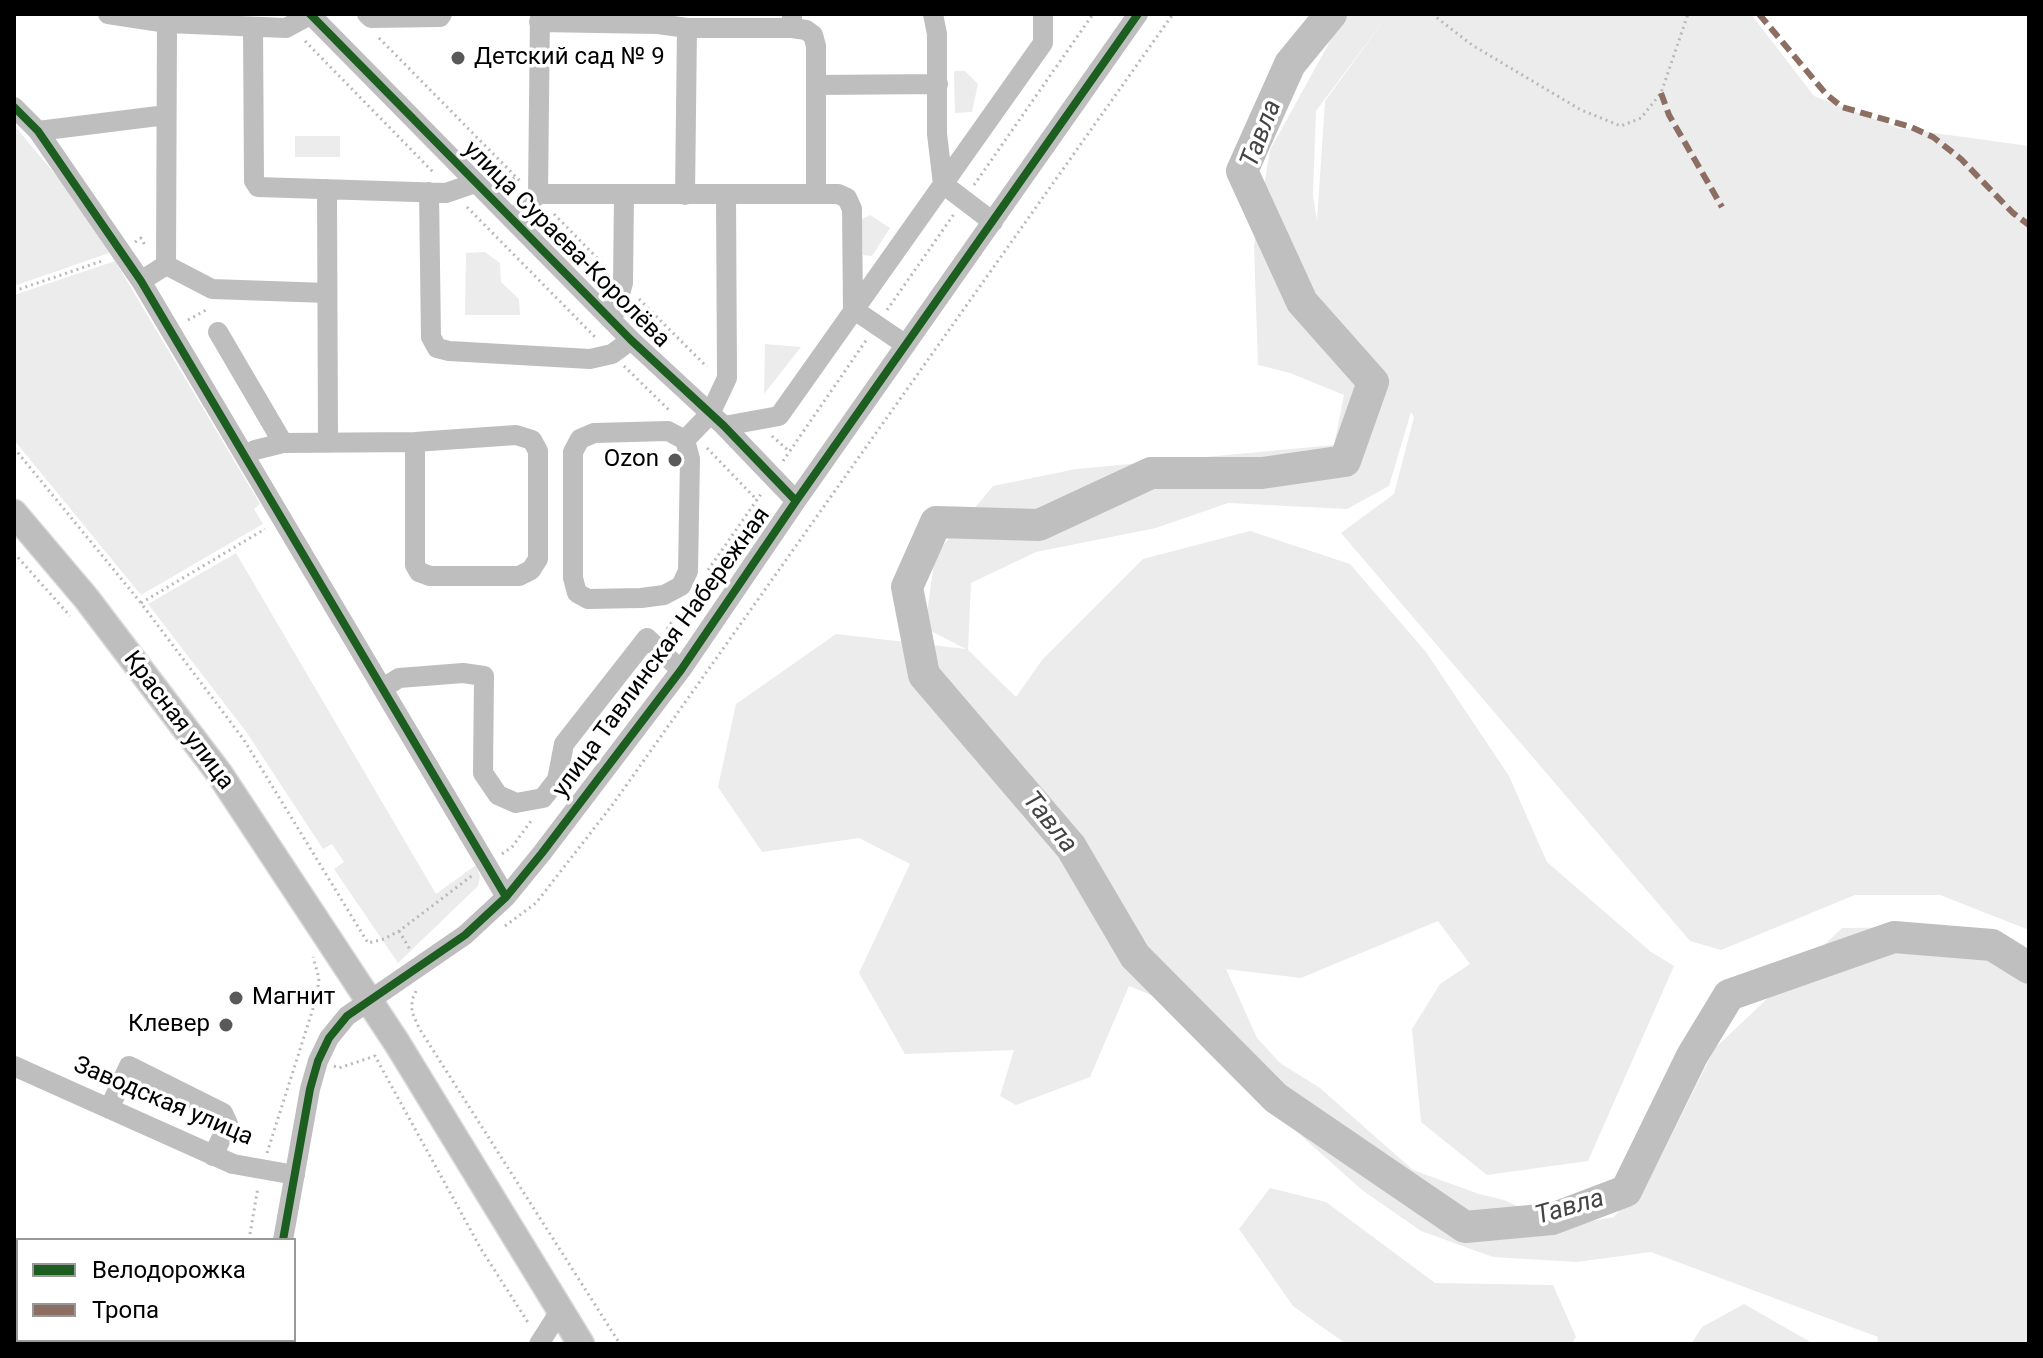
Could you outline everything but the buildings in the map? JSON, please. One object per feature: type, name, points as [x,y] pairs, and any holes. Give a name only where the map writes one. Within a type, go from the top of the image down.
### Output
[{"type":"main road","name":"Красная улица","points":[[14,513],[86,598],[219,773],[320,944],[370,1000],[581,1344]]},
{"type":"street","points":[[108,14],[167,23],[253,27],[289,26],[310,14]]},
{"type":"street","name":"улица Сураева-Королёва","points":[[310,14],[612,321],[717,420],[796,501]]},
{"type":"street","points":[[367,14],[371,18],[440,17],[442,14]]},
{"type":"street","points":[[933,14],[937,34],[939,163],[943,184],[993,222]]},
{"type":"street","points":[[689,436],[688,571],[681,586],[664,595],[641,598],[588,599],[577,593],[573,578],[573,452],[580,439],[594,433],[668,431],[689,436],[717,420],[779,416],[1043,43],[1043,14]]},
{"type":"street","name":"улица Тавлинская Набережная","points":[[283,1238],[310,1089],[329,1038],[347,1016],[465,935],[506,897],[681,670],[1138,14]]},
{"type":"street","points":[[514,219],[537,195],[539,18],[658,19],[687,28],[792,21],[813,35],[816,46],[816,194]]},
{"type":"street","points":[[166,265],[167,23]]},
{"type":"street","points":[[253,27],[254,181],[258,187],[429,192],[452,191],[475,183]]},
{"type":"street","points":[[685,195],[687,28]]},
{"type":"street","points":[[816,85],[938,84]]},
{"type":"street","points":[[14,107],[38,131],[141,281],[506,897]]},
{"type":"street","points":[[38,131],[166,115]]},
{"type":"street","points":[[327,189],[328,443]]},
{"type":"street","points":[[429,192],[431,337],[437,348],[590,359],[612,354],[631,340]]},
{"type":"street","points":[[612,321],[623,283],[624,194]]},
{"type":"street","points":[[537,195],[838,194],[847,198],[852,209],[853,309]]},
{"type":"street","points":[[717,420],[727,378],[726,195]]},
{"type":"street","points":[[141,281],[166,265]]},
{"type":"street","points":[[166,265],[212,289],[327,293]]},
{"type":"street","points":[[853,309],[906,345]]},
{"type":"street","points":[[218,332],[283,443]]},
{"type":"street","points":[[246,455],[283,443],[415,442],[516,435],[532,440],[538,451],[538,559],[531,570],[519,576],[430,576],[419,572],[415,565],[415,442]]},
{"type":"street","points":[[383,688],[399,678],[463,673],[484,676],[483,773],[498,795],[516,803],[543,798],[557,780],[564,744],[647,638],[681,670]]},
{"type":"street","name":"Заводская улица","points":[[14,1066],[213,1156],[261,1170],[295,1175]]},
{"type":"street","points":[[109,1109],[129,1066],[223,1113],[228,1124],[213,1156]]},
{"type":"street","points":[[540,1343],[560,1311]]},
{"type":"path","points":[[500,929],[536,903],[613,804],[1173,14]]},
{"type":"path","points":[[1432,14],[1472,45],[1581,110],[1621,126],[1641,118],[1661,93],[1688,14]]},
{"type":"path","points":[[289,26],[689,436],[757,500]]},
{"type":"path","points":[[377,36],[724,384]]},
{"type":"path","points":[[141,238],[148,250]]},
{"type":"path","points":[[14,291],[111,258]]},
{"type":"path","points":[[187,320],[206,310]]},
{"type":"path","points":[[762,419],[763,427],[790,452]]},
{"type":"path","points":[[14,448],[141,603],[244,740],[368,943],[399,931],[429,981],[416,991],[412,1000],[412,1012],[419,1028],[620,1344]]},
{"type":"path","points":[[141,603],[265,529],[267,524]]},
{"type":"path","points":[[14,553],[75,622]]},
{"type":"path","points":[[249,1238],[261,1170],[317,996],[320,944]]},
{"type":"path","points":[[298,1054],[339,1068],[375,1056],[481,1249],[540,1343]]},
{"type":"shaded area","points":[[1345,14],[1751,14],[1814,96],[1898,128],[2029,146],[2029,930],[1940,895],[1855,895],[1721,950],[1690,941],[1341,533],[1394,494],[1414,417],[1411,412],[1389,486],[1347,509],[1228,503],[1156,528],[1036,552],[971,583],[968,650],[1016,697],[1042,660],[1143,559],[1250,531],[1350,564],[1426,652],[1509,776],[1547,862],[1651,952],[1674,966],[1588,1161],[1487,1175],[1421,1122],[1412,1029],[1440,984],[1470,964],[1438,921],[1301,978],[1226,969],[1257,1038],[1280,1063],[1320,1088],[1413,1170],[1504,1200],[1561,1226],[1614,1217],[1657,1164],[1715,1048],[1842,928],[1940,927],[2029,953],[2029,1344],[1877,1344],[1878,1337],[1651,1252],[1577,1262],[1493,1257],[1421,1231],[1362,1190],[1203,1042],[1213,1020],[1129,986],[1090,1077],[1016,1105],[1000,1096],[1014,1050],[905,1054],[859,973],[910,864],[859,838],[762,852],[718,787],[736,704],[836,634],[966,649],[925,628],[935,555],[993,486],[1076,469],[1334,445],[1344,395],[1290,373],[1258,365],[1254,246],[1270,150]],"holes":[[[1387,16],[1325,101],[1317,221],[1313,195],[1316,111]]]},
{"type":"shaded area","points":[[954,71],[965,71],[978,84],[972,112],[955,113]]},
{"type":"shaded area","points":[[14,125],[69,191],[109,253],[14,286]]},
{"type":"shaded area","points":[[295,136],[340,136],[340,157],[295,157]]},
{"type":"shaded area","points":[[870,215],[890,228],[872,256],[863,255],[862,219]]},
{"type":"shaded area","points":[[485,252],[500,263],[501,282],[519,299],[520,315],[465,315],[466,253]]},
{"type":"shaded area","points":[[115,261],[260,504],[254,509],[263,524],[141,595],[14,440],[14,295]]},
{"type":"shaded area","points":[[765,344],[801,347],[764,394]]},
{"type":"shaded area","points":[[236,553],[436,894],[476,865],[480,876],[478,886],[398,963],[334,869],[344,862],[332,844],[323,849],[247,733],[148,604]]},
{"type":"shaded area","points":[[1270,1188],[1326,1202],[1435,1283],[1553,1285],[1576,1337],[1572,1344],[1346,1344],[1293,1306],[1239,1229]]},
{"type":"shaded area","points":[[1744,1304],[1814,1344],[1691,1344],[1702,1327]]},
{"type":"waterway","name":"Тавла","points":[[1331,14],[1290,64],[1242,171],[1302,302],[1373,382],[1345,461],[1262,473],[1151,473],[1039,525],[936,522],[907,587],[924,675],[1071,847],[1135,956],[1276,1098],[1465,1227],[1552,1219],[1626,1191],[1692,1056],[1729,995],[1894,937],[1992,945],[2029,968]]},
{"type":"marked path","points":[[1759,14],[1826,94],[1842,107],[1911,127],[1933,137],[1961,159],[2013,213],[2029,225]]},
{"type":"marked path","points":[[1661,93],[1669,115],[1722,207]]},
{"type":"cycle path","points":[[310,14],[631,340],[724,426],[796,501]]},
{"type":"cycle path","points":[[283,1238],[310,1089],[329,1038],[347,1016],[465,935],[506,897],[542,853],[681,670],[1138,14]]},
{"type":"cycle path","points":[[14,107],[38,131],[141,281],[506,897]]},
{"type":"place","name":"Детский сад № 9","points":[[458,58]]},
{"type":"place","name":"Ozon","points":[[675,460]]},
{"type":"place","name":"Магнит","points":[[236,998]]},
{"type":"place","name":"Клевер","points":[[226,1025]]}]
